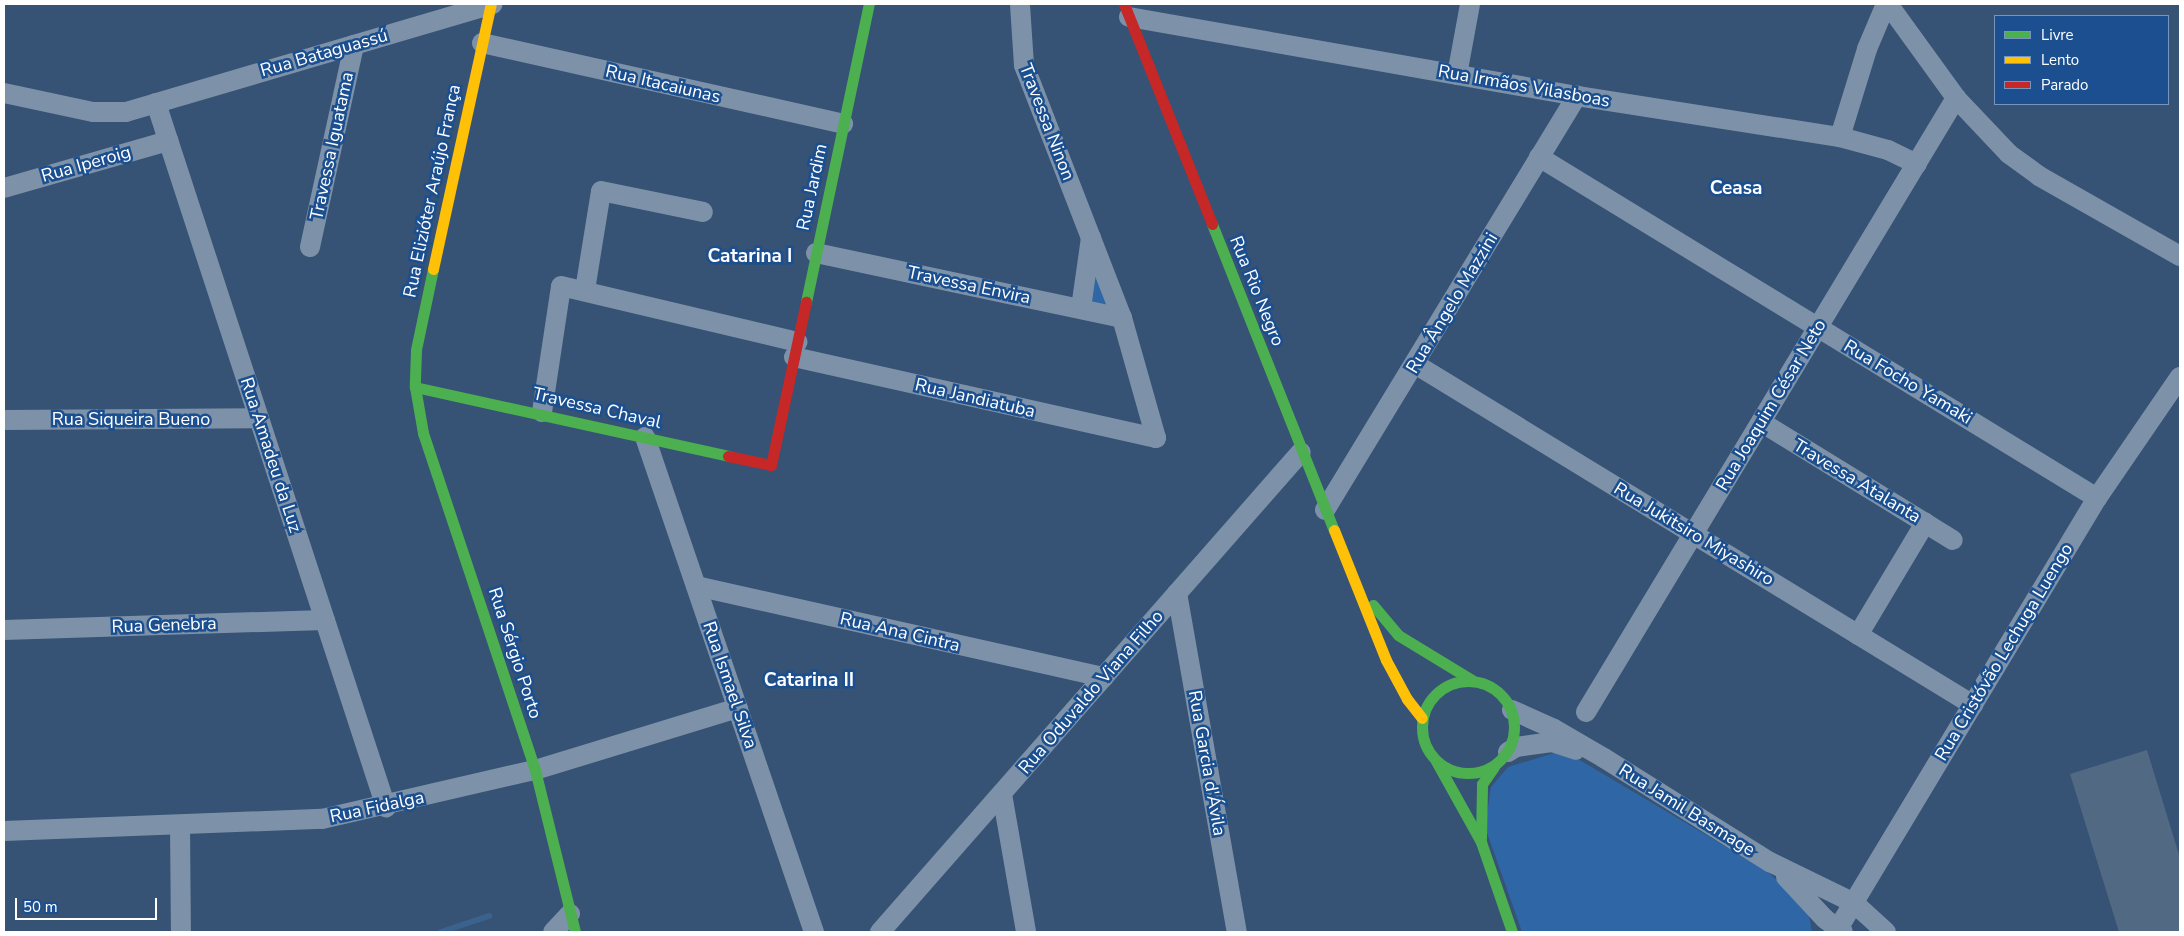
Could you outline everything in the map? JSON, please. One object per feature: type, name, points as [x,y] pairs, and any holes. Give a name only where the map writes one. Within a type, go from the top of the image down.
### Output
[{"type":"street","name":"Rua Elizióter Araújo França","points":[[415,387],[416,350],[491,4]]},
{"type":"street","name":"Rua Bataguassú","points":[[4,93],[93,112],[126,112],[491,4]]},
{"type":"street","name":"Rua Jardim","points":[[771,465],[869,4]]},
{"type":"street","name":"Travessa Ninon","points":[[1020,4],[1024,66],[1122,318],[1156,438]]},
{"type":"street","points":[[1457,75],[1470,4]]},
{"type":"street","points":[[1840,137],[1867,49],[1887,4],[1956,98],[2008,154],[2039,176],[2180,256]]},
{"type":"street","name":"Rua Irmãos Vilasboas","points":[[1127,10],[1457,75],[1577,96],[1840,137],[1888,150],[1916,164]]},
{"type":"street","name":"Rua Rio Negro","points":[[1127,10],[1301,452],[1360,590],[1386,660],[1407,699],[1422,718]]},
{"type":"street","name":"Rua Itacaiunas","points":[[482,43],[843,124]]},
{"type":"street","name":"Travessa Iguatama","points":[[310,247],[354,44]]},
{"type":"street","name":"Rua Ângelo Mazzini","points":[[1326,510],[1577,96]]},
{"type":"street","name":"Rua Joaquim César Neto","points":[[1586,712],[1956,98]]},
{"type":"street","name":"Rua Amadeu da Luz","points":[[156,103],[386,807]]},
{"type":"street","name":"Rua Iperoig","points":[[4,188],[168,140]]},
{"type":"street","name":"Rua Focho Yamaki","points":[[1539,158],[2097,498]]},
{"type":"street","points":[[585,290],[601,190],[703,212]]},
{"type":"street","name":"Travessa Ninon","points":[[1081,308],[1091,236]]},
{"type":"street","name":"Travessa Envira","points":[[816,254],[1122,318]]},
{"type":"street","name":"Rua Jandiatuba","points":[[542,412],[561,286],[585,290],[795,349],[1156,438]]},
{"type":"street","name":"Rua Jukitsiro Miyashiro","points":[[1415,364],[1973,705]]},
{"type":"street","name":"Rua Cristóvão Lechuga Luengo","points":[[1839,931],[2097,498],[2180,377]]},
{"type":"street","name":"Travessa Chaval","points":[[415,387],[542,412],[771,465]]},
{"type":"street","name":"Rua Sérgio Porto","points":[[415,387],[423,433],[535,770],[573,923]]},
{"type":"street","name":"Rua Siqueira Bueno","points":[[4,420],[259,418]]},
{"type":"street","name":"Travessa Atalanta","points":[[1761,422],[1953,540]]},
{"type":"street","name":"Rua Ismael Silva","points":[[645,437],[814,932]]},
{"type":"street","name":"Rua Oduvaldo Viana Filho","points":[[880,932],[1301,452]]},
{"type":"street","points":[[1858,635],[1925,523]]},
{"type":"street","name":"Rua Ana Cintra","points":[[696,586],[1104,677]]},
{"type":"street","name":"Rua Rio Negro","points":[[1360,590],[1398,635],[1472,680]]},
{"type":"street","name":"Rua Garcia d'Ávila","points":[[1177,593],[1237,932]]},
{"type":"street","name":"Rua Genebra","points":[[4,630],[325,620]]},
{"type":"street","points":[[1481,842],[1482,784],[1508,752],[1515,731],[1512,710],[1497,689],[1472,680],[1450,683],[1431,697],[1422,718],[1424,742],[1481,842],[1512,932]]},
{"type":"street","name":"Rua Fidalga","points":[[4,831],[180,826],[322,819],[386,807],[535,770],[738,708]]},
{"type":"street","name":"Rua Jamil Basmage","points":[[1512,710],[1554,729],[1604,758],[1770,862],[1854,904],[1886,932]]},
{"type":"street","name":"Rua Jamil Basmage","points":[[1508,752],[1516,747],[1552,742],[1604,758]]},
{"type":"street","points":[[1436,761],[1464,774],[1494,767]]},
{"type":"street","points":[[1002,794],[1026,932]]},
{"type":"street","points":[[180,826],[180,932]]},
{"type":"street","name":"Rua Jamil Basmage","points":[[1770,862],[1839,931]]},
{"type":"street","points":[[553,932],[573,923]]},
{"type":"shaded area","points":[[1095,266],[1111,309],[1091,305]]},
{"type":"shaded area","points":[[1554,753],[1578,759],[1767,871],[1808,910],[1812,932],[1522,932],[1485,827],[1491,787],[1508,767]]},
{"type":"building","points":[[2147,750],[2180,858],[2180,932],[2119,932],[2070,774]]},
{"type":"waterway","points":[[441,932],[489,916]]},
{"type":"traffic: fast","points":[[806,302],[869,4]]},
{"type":"traffic: fast","points":[[1212,224],[1334,530]]},
{"type":"traffic: fast","points":[[433,269],[416,350],[415,387],[423,433],[535,770],[575,932]]},
{"type":"traffic: fast","points":[[415,387],[728,456]]},
{"type":"traffic: fast","points":[[1373,605],[1398,635],[1472,680]]},
{"type":"traffic: fast","points":[[1468,681],[1486,684],[1501,694],[1511,709],[1514,727],[1511,745],[1501,760],[1486,770],[1468,773],[1450,770],[1435,760],[1425,745],[1422,727],[1425,709],[1435,694],[1450,684],[1468,681]]},
{"type":"traffic: fast","points":[[1436,761],[1481,842],[1512,932]]},
{"type":"traffic: fast","points":[[1481,838],[1482,784],[1494,767]]},
{"type":"traffic: slow","points":[[433,269],[491,4]]},
{"type":"traffic: slow","points":[[1334,530],[1386,660],[1407,699],[1422,718]]},
{"type":"traffic: jam","points":[[1124,4],[1212,224]]},
{"type":"traffic: jam","points":[[728,456],[771,465],[806,302]]},
{"type":"district","name":"Ceasa","points":[[1736,189]]},
{"type":"district","name":"Catarina I","points":[[750,257]]},
{"type":"district","name":"Catarina II","points":[[809,681]]}]
